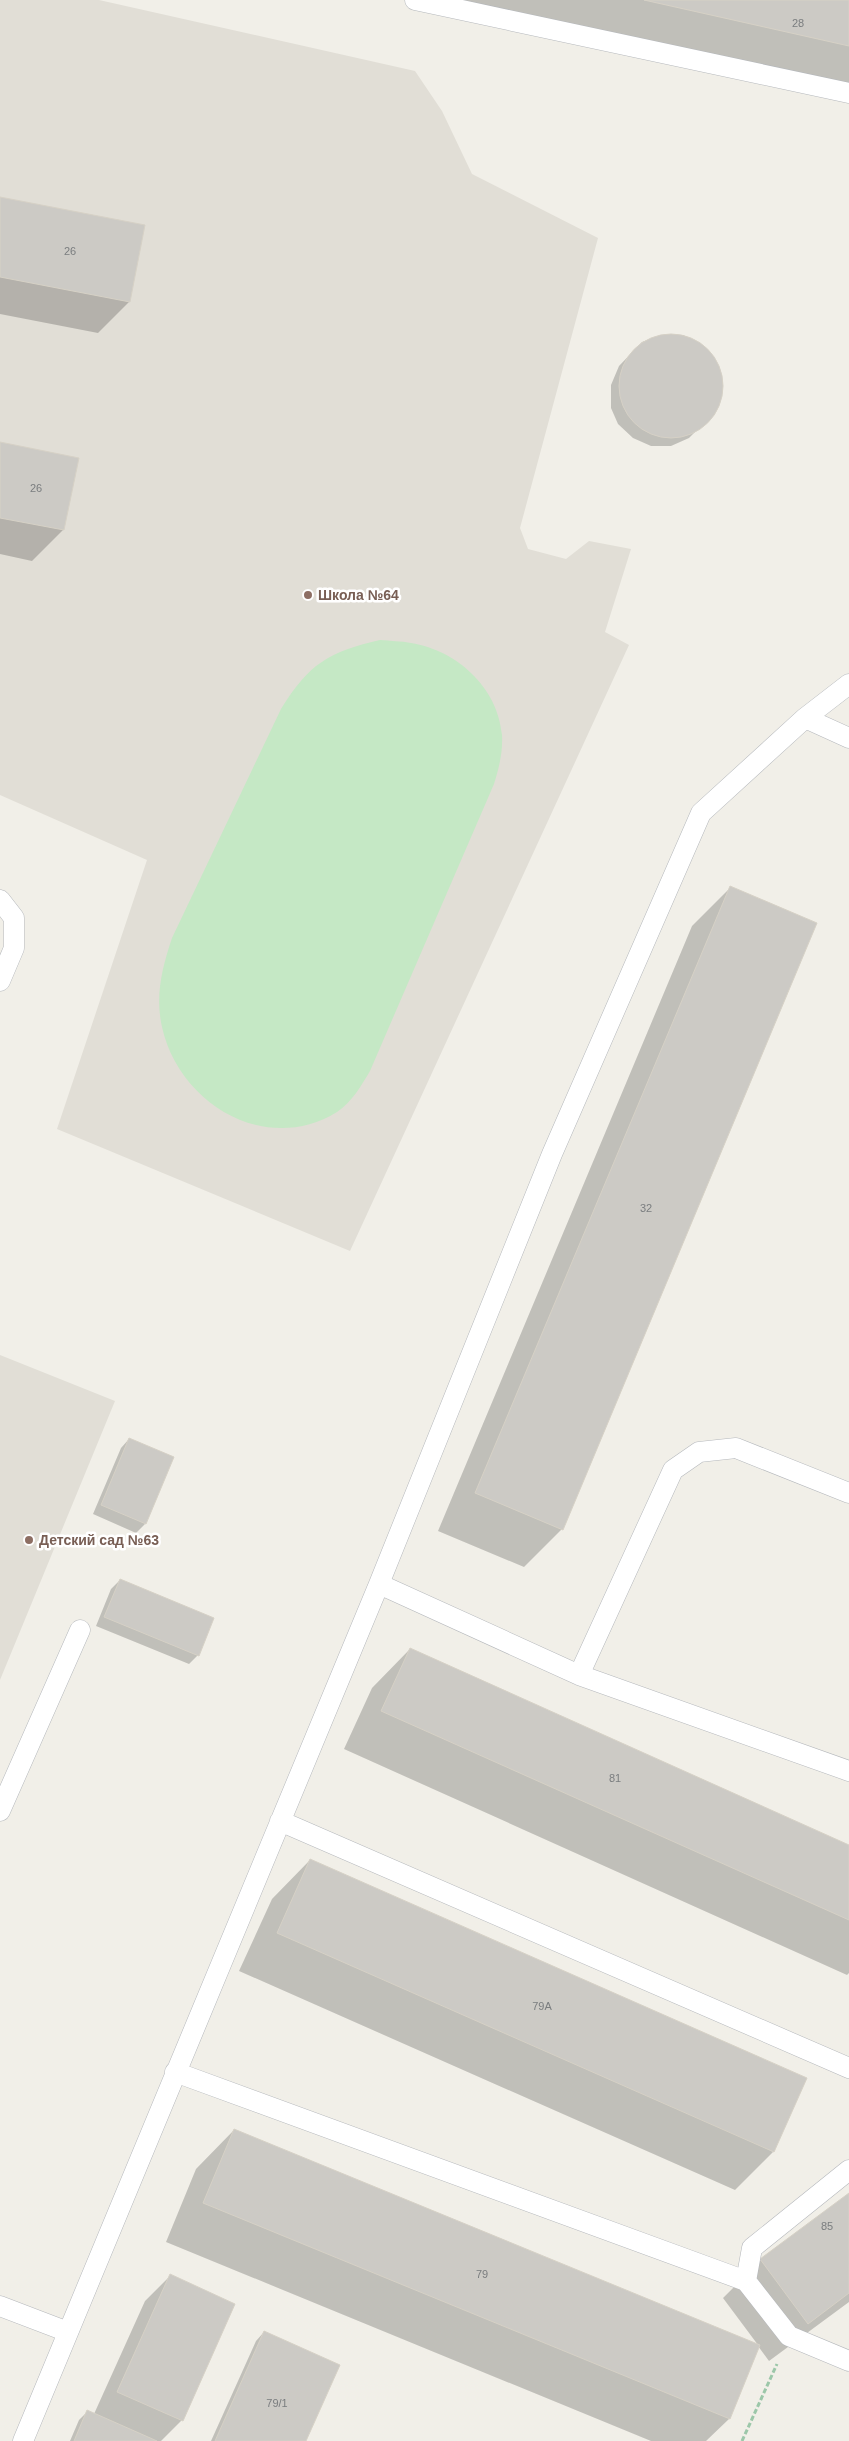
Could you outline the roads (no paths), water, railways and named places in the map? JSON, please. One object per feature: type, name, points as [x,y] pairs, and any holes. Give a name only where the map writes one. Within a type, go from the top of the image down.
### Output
[{"type":"lane","points":[[415,0],[849,93]]},
{"type":"lane","points":[[23,2441],[379,1584],[552,1154],[701,812],[805,718],[849,684]]},
{"type":"lane","points":[[805,718],[849,738]]},
{"type":"lane","points":[[0,900],[14,918],[14,948],[0,981]]},
{"type":"lane","points":[[579,1675],[673,1470],[699,1452],[736,1448],[849,1494]]},
{"type":"lane","points":[[379,1584],[579,1675],[849,1771]]},
{"type":"lane","points":[[0,1811],[80,1630]]},
{"type":"lane","points":[[280,1821],[849,2068]]},
{"type":"lane","points":[[175,2072],[746,2282],[789,2336],[849,2361]]},
{"type":"lane","points":[[746,2282],[752,2248],[849,2170]]},
{"type":"lane","points":[[0,2306],[68,2332]]},
{"type":"place","name":"Школа №64","points":[[308,595]]},
{"type":"place","name":"Детский сад №63","points":[[29,1540]]}]
